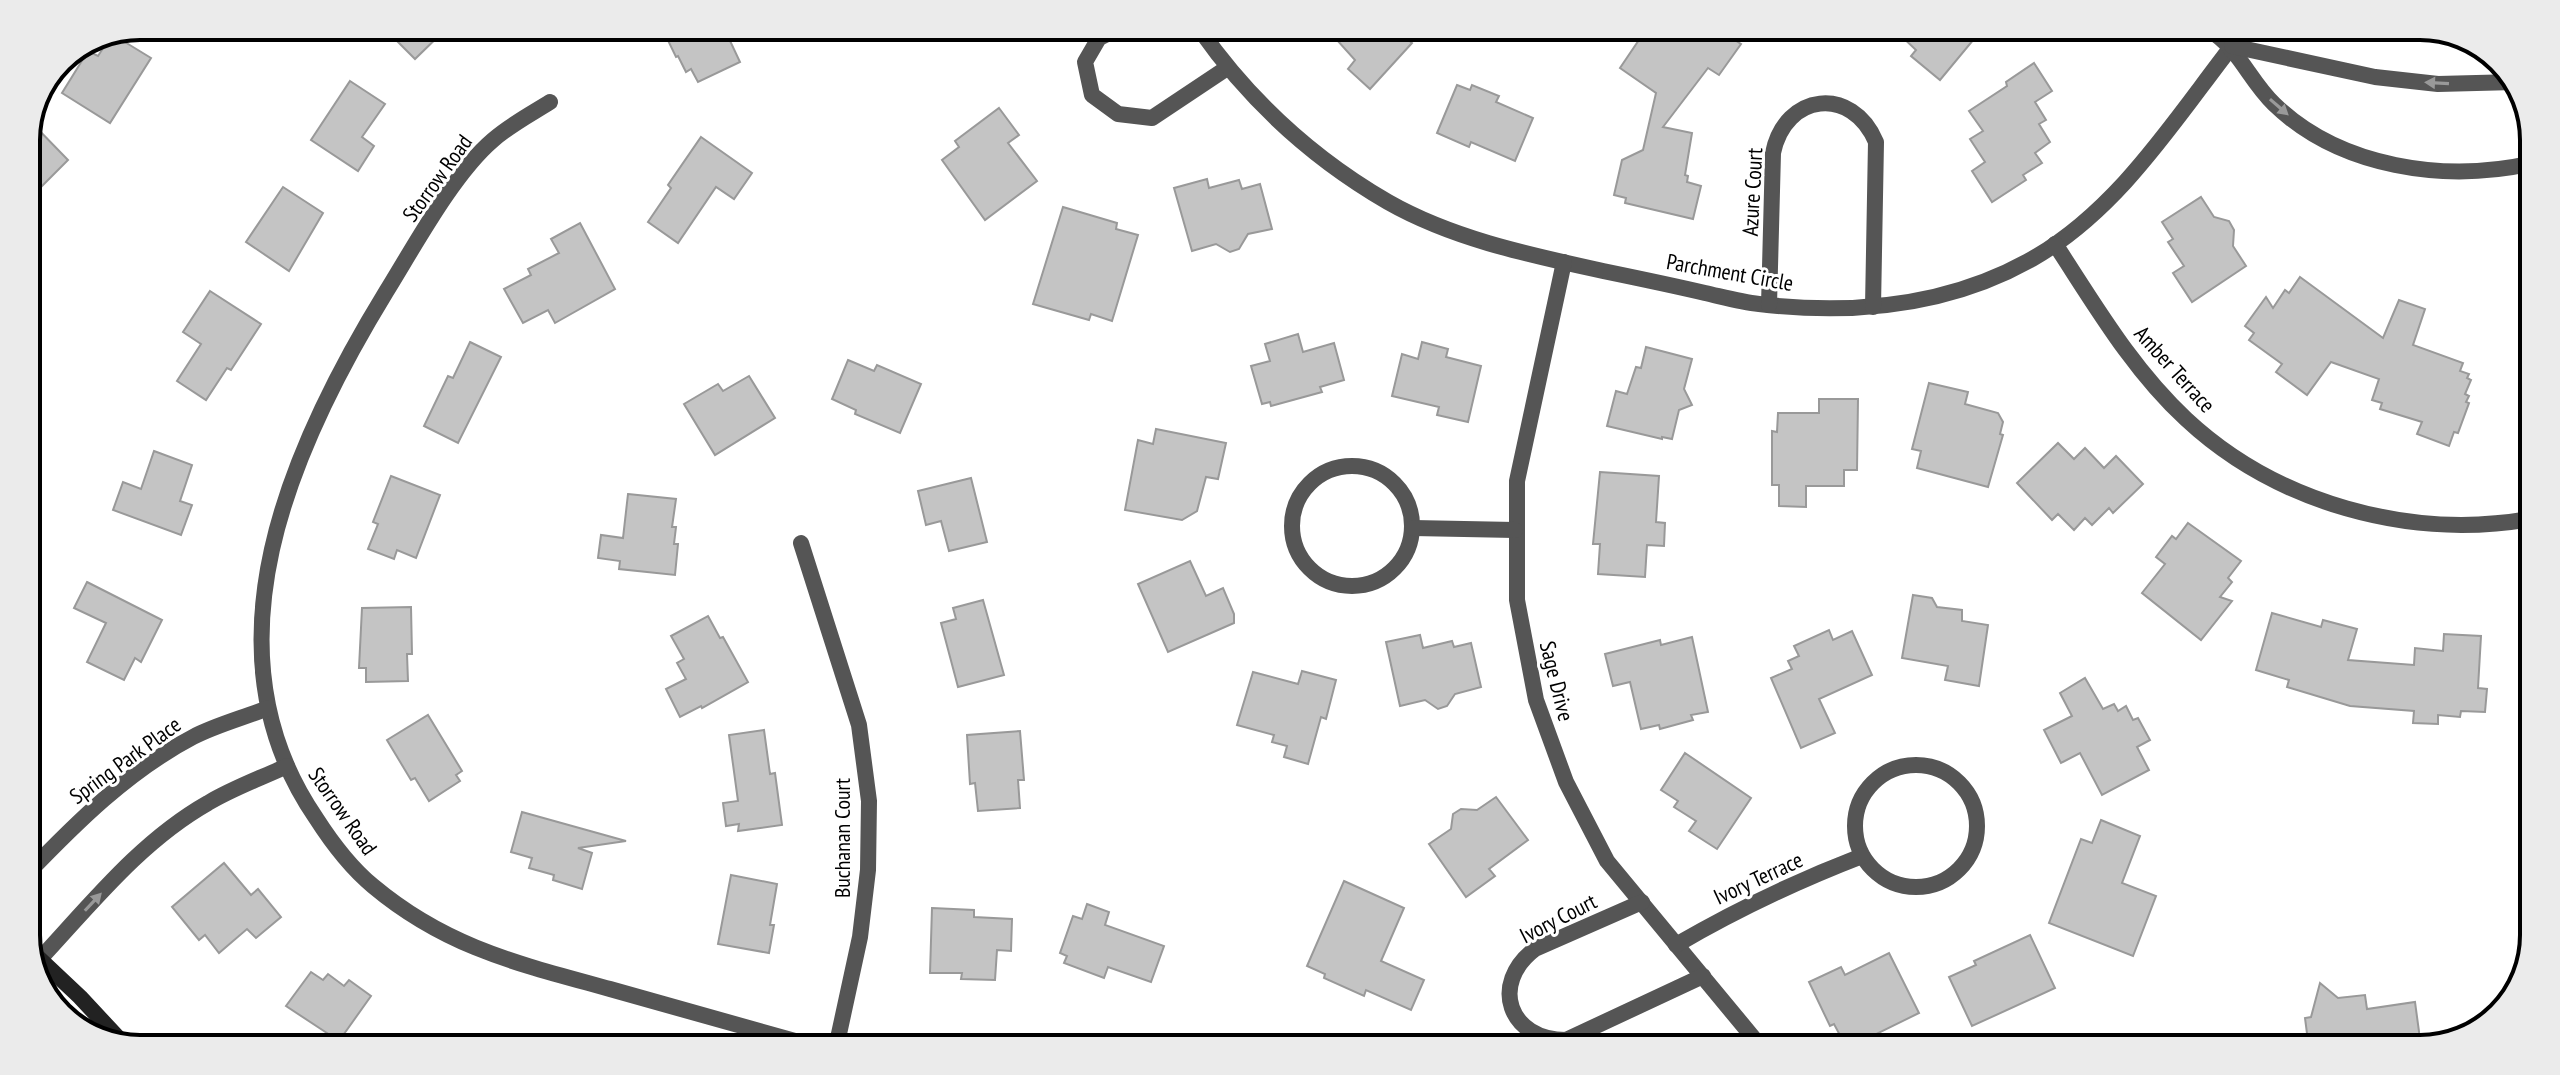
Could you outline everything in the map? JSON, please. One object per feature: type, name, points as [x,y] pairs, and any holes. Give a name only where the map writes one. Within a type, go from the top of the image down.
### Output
[{"type":"street","points":[[1098,40],[1085,62],[1092,95],[1118,114],[1152,118],[1227,68]]},
{"type":"street","name":"Parchment Circle","points":[[1207,40],[1227,68],[1278,123],[1314,153],[1390,203],[1424,220],[1483,242],[1564,262],[1769,305],[1828,308],[1873,307],[1937,297],[1970,287],[2031,260],[2089,218],[2137,169],[2232,46]]},
{"type":"street","points":[[2224,40],[2232,46],[2375,77],[2438,84],[2502,82]]},
{"type":"street","points":[[2232,46],[2251,80],[2275,105],[2311,134],[2339,148],[2416,168],[2466,172],[2520,165]]},
{"type":"street","name":"Storrow Road","points":[[550,102],[491,142],[466,169],[371,318],[332,390],[302,456],[273,535],[259,637],[263,689],[287,766],[308,808],[357,872],[416,919],[446,936],[508,961],[773,1035]]},
{"type":"street","name":"Azure Court","points":[[1769,305],[1776,138],[1793,115],[1820,103],[1849,108],[1861,117],[1876,142],[1873,307]]},
{"type":"street","name":"Amber Terrace","points":[[2055,244],[2118,340],[2186,420],[2232,455],[2274,480],[2356,512],[2427,524],[2469,525],[2520,520]]},
{"type":"street","name":"Sage Drive","points":[[1564,262],[1517,481],[1517,600],[1536,700],[1566,782],[1607,861],[1751,1035]]},
{"type":"street","points":[[1353,465],[1383,474],[1396,484],[1408,504],[1413,528],[1404,558],[1394,570],[1366,585],[1351,587],[1327,581],[1308,568],[1293,541],[1291,525],[1293,509],[1309,482],[1322,473],[1353,465]]},
{"type":"street","points":[[1413,528],[1515,530]]},
{"type":"street","name":"Buchanan Court","points":[[801,543],[859,725],[869,801],[868,870],[860,937],[839,1035]]},
{"type":"street","name":"Spring Park Place","points":[[40,860],[74,824],[128,779],[195,736],[268,708]]},
{"type":"street","points":[[41,947],[134,857],[176,824],[233,790],[287,766]]},
{"type":"street","points":[[1901,767],[1933,767],[1948,774],[1970,797],[1978,828],[1975,843],[1959,871],[1946,880],[1931,886],[1899,886],[1871,869],[1862,856],[1855,833],[1857,809],[1863,794],[1886,772],[1901,767]]},
{"type":"street","name":"Ivory Terrace","points":[[1676,945],[1732,913],[1862,856]]},
{"type":"street","name":"Ivory Court","points":[[1535,1035],[1515,1015],[1510,1001],[1514,971],[1523,959],[1535,949],[1642,902]]},
{"type":"street","points":[[45,964],[110,1030]]},
{"type":"street","name":"Ivory Court","points":[[1577,1035],[1703,976]]},
{"type":"building","points":[[396,40],[435,40],[415,59]]},
{"type":"building","points":[[668,40],[730,40],[740,62],[698,82],[691,69],[686,72]]},
{"type":"building","points":[[1337,40],[1408,40],[1412,43],[1370,89],[1348,69],[1355,60]]},
{"type":"building","points":[[1639,40],[1735,40],[1741,44],[1719,75],[1708,68],[1663,127],[1692,133],[1685,175],[1688,176],[1687,182],[1701,186],[1693,219],[1625,203],[1626,198],[1614,195],[1622,160],[1643,150],[1656,93],[1620,68]]},
{"type":"building","points":[[1905,40],[1973,40],[1940,80],[1911,56],[1916,50]]},
{"type":"building","points":[[124,42],[151,58],[110,123],[62,93],[84,57],[92,53],[98,56],[104,47]]},
{"type":"building","points":[[2034,63],[2052,91],[2035,102],[2046,120],[2039,124],[2050,142],[2035,153],[2042,163],[2023,175],[2026,180],[1992,202],[1972,171],[1985,162],[1970,139],[1983,131],[1969,111],[2007,86],[2006,82]]},
{"type":"building","points":[[350,81],[385,104],[362,137],[374,146],[358,171],[311,140]]},
{"type":"building","points":[[1457,85],[1470,90],[1472,85],[1499,96],[1496,102],[1533,118],[1515,161],[1471,142],[1469,147],[1437,133]]},
{"type":"building","points":[[999,108],[1019,135],[1008,143],[1037,181],[985,220],[942,160],[959,147],[955,141]]},
{"type":"building","points":[[40,131],[68,160],[40,188]]},
{"type":"building","points":[[701,137],[752,173],[734,199],[716,187],[678,243],[648,222],[671,188],[668,185]]},
{"type":"building","points":[[1207,179],[1209,188],[1239,180],[1242,189],[1260,184],[1272,229],[1248,234],[1239,249],[1230,252],[1216,244],[1192,251],[1174,188]]},
{"type":"building","points":[[283,187],[323,213],[289,271],[246,242]]},
{"type":"building","points":[[2201,197],[2214,217],[2229,221],[2234,230],[2233,246],[2246,266],[2192,302],[2173,273],[2184,266],[2168,242],[2173,239],[2162,222]]},
{"type":"building","points":[[1063,207],[1117,223],[1116,229],[1138,235],[1112,321],[1091,314],[1089,320],[1033,304]]},
{"type":"building","points":[[580,223],[615,289],[555,323],[548,310],[523,323],[504,289],[531,275],[528,269],[559,253],[551,239]]},
{"type":"building","points":[[2300,277],[2383,338],[2399,300],[2425,309],[2413,345],[2463,363],[2460,371],[2469,374],[2467,378],[2471,380],[2465,394],[2469,396],[2466,402],[2469,403],[2458,433],[2454,432],[2449,446],[2417,434],[2422,422],[2380,409],[2382,403],[2372,400],[2379,379],[2331,362],[2307,395],[2276,372],[2282,364],[2249,340],[2254,333],[2245,326],[2266,297],[2273,308],[2285,290],[2289,293]]},
{"type":"building","points":[[210,291],[261,324],[231,370],[227,368],[206,400],[177,381],[201,344],[183,332]]},
{"type":"building","points":[[1298,334],[1303,352],[1334,343],[1344,380],[1320,387],[1322,392],[1271,406],[1270,402],[1262,404],[1251,366],[1270,361],[1265,344]]},
{"type":"building","points":[[470,342],[501,357],[458,443],[424,426],[448,376],[453,378]]},
{"type":"building","points":[[1422,342],[1448,349],[1446,357],[1481,366],[1468,422],[1437,415],[1439,407],[1392,396],[1402,354],[1418,359]]},
{"type":"building","points":[[1646,347],[1692,359],[1684,389],[1692,405],[1679,410],[1672,439],[1607,426],[1616,391],[1627,394],[1636,367],[1641,368]]},
{"type":"building","points":[[848,360],[874,371],[877,365],[921,384],[900,433],[855,414],[856,410],[832,399]]},
{"type":"building","points":[[749,376],[775,418],[715,455],[684,404],[718,384],[723,391]]},
{"type":"building","points":[[1929,383],[1968,392],[1965,404],[1998,413],[2003,422],[2000,434],[2003,435],[1988,487],[1917,468],[1921,451],[1912,449]]},
{"type":"building","points":[[1819,399],[1858,399],[1857,470],[1844,470],[1844,486],[1806,486],[1806,507],[1779,506],[1779,485],[1772,485],[1772,431],[1777,432],[1778,413],[1819,413]]},
{"type":"building","points":[[1156,429],[1226,443],[1218,479],[1206,477],[1197,511],[1182,520],[1125,510],[1138,440],[1153,444]]},
{"type":"building","points":[[2058,443],[2074,459],[2085,448],[2104,468],[2116,456],[2143,484],[2113,513],[2109,508],[2092,525],[2085,518],[2074,530],[2058,514],[2052,520],[2017,483]]},
{"type":"building","points":[[154,451],[192,465],[180,501],[192,505],[181,535],[113,510],[123,482],[141,489]]},
{"type":"building","points":[[1600,472],[1659,476],[1656,522],[1665,523],[1664,546],[1647,545],[1645,577],[1598,574],[1600,544],[1593,544]]},
{"type":"building","points":[[391,476],[440,495],[416,558],[397,550],[394,559],[368,549],[378,524],[373,522]]},
{"type":"building","points":[[971,478],[987,542],[949,551],[941,521],[926,525],[918,491]]},
{"type":"building","points":[[628,494],[676,499],[672,527],[676,527],[674,544],[678,544],[675,575],[619,569],[620,561],[598,558],[601,535],[623,538]]},
{"type":"building","points":[[2188,523],[2241,561],[2228,578],[2232,582],[2220,597],[2232,601],[2201,640],[2142,593],[2165,564],[2156,557],[2172,536],[2176,539]]},
{"type":"building","points":[[1190,561],[1206,596],[1223,588],[1234,614],[1234,623],[1168,652],[1138,584]]},
{"type":"building","points":[[87,582],[162,620],[141,662],[135,658],[124,680],[87,662],[106,623],[74,608]]},
{"type":"building","points":[[1913,595],[1932,598],[1937,607],[1962,610],[1962,621],[1988,625],[1979,686],[1945,680],[1948,666],[1902,658]]},
{"type":"building","points":[[983,600],[1004,675],[958,687],[941,623],[956,619],[953,608]]},
{"type":"building","points":[[411,607],[412,654],[407,654],[408,681],[366,682],[366,668],[359,668],[362,608]]},
{"type":"building","points":[[2272,613],[2321,627],[2323,620],[2357,629],[2348,660],[2414,665],[2415,648],[2443,651],[2444,634],[2481,636],[2478,688],[2487,689],[2485,712],[2461,711],[2460,717],[2438,715],[2438,724],[2413,723],[2414,711],[2350,706],[2287,687],[2289,680],[2256,670]]},
{"type":"building","points":[[708,616],[748,682],[680,717],[666,689],[686,679],[677,663],[684,659],[671,636]]},
{"type":"building","points":[[1829,630],[1833,640],[1852,631],[1872,675],[1819,699],[1835,733],[1801,748],[1771,678],[1792,669],[1788,661],[1799,656],[1794,646]]},
{"type":"building","points":[[1420,635],[1423,648],[1452,641],[1454,647],[1471,643],[1481,687],[1455,694],[1447,706],[1438,709],[1425,700],[1400,706],[1386,642]]},
{"type":"building","points":[[1692,637],[1708,712],[1691,715],[1693,720],[1660,729],[1659,725],[1641,729],[1630,682],[1613,686],[1605,654],[1660,640],[1661,645]]},
{"type":"building","points":[[1302,671],[1336,680],[1326,719],[1321,717],[1308,764],[1284,757],[1287,746],[1272,742],[1274,735],[1237,725],[1253,672],[1298,684]]},
{"type":"building","points":[[2085,678],[2103,709],[2114,704],[2118,711],[2126,706],[2133,720],[2138,718],[2150,740],[2137,747],[2149,770],[2102,795],[2080,753],[2061,763],[2044,730],[2072,716],[2060,693]]},
{"type":"building","points":[[428,715],[462,771],[456,775],[460,781],[429,801],[415,778],[411,780],[387,740]]},
{"type":"building","points":[[764,730],[770,774],[775,773],[782,825],[738,831],[739,824],[726,826],[723,803],[738,801],[729,735]]},
{"type":"building","points":[[1020,731],[1024,780],[1018,780],[1020,808],[978,811],[975,783],[970,784],[967,735]]},
{"type":"building","points":[[1685,753],[1751,798],[1717,849],[1689,831],[1696,821],[1674,807],[1678,801],[1661,790]]},
{"type":"building","points":[[1496,797],[1528,840],[1489,869],[1495,876],[1466,897],[1429,844],[1451,829],[1453,814],[1461,809],[1477,810]]},
{"type":"building","points":[[522,812],[626,841],[578,848],[592,853],[582,889],[553,880],[554,875],[529,868],[532,858],[511,852]]},
{"type":"building","points":[[2101,820],[2140,836],[2122,883],[2156,896],[2133,956],[2049,923],[2081,839],[2092,843]]},
{"type":"building","points":[[224,863],[251,895],[258,889],[281,917],[256,938],[247,929],[219,953],[205,935],[199,940],[172,907]]},
{"type":"building","points":[[731,875],[777,884],[769,953],[718,944]]},
{"type":"building","points":[[1344,881],[1404,908],[1381,961],[1424,980],[1411,1010],[1366,990],[1364,996],[1324,978],[1325,974],[1307,966]]},
{"type":"building","points":[[1087,904],[1109,912],[1105,925],[1164,946],[1151,982],[1108,967],[1104,978],[1064,963],[1067,956],[1060,953],[1073,916],[1082,919]]},
{"type":"building","points":[[932,908],[974,910],[974,917],[1012,919],[1011,951],[997,950],[995,980],[961,979],[962,973],[930,973]]},
{"type":"building","points":[[2030,935],[2055,988],[1972,1026],[1949,977],[1976,965],[1974,961]]},
{"type":"building","points":[[1889,953],[1919,1013],[1874,1035],[1840,1035],[1834,1024],[1830,1026],[1809,982],[1841,967],[1845,975]]},
{"type":"building","points":[[311,972],[323,980],[328,974],[344,986],[349,980],[371,996],[343,1035],[330,1035],[286,1006]]},
{"type":"building","points":[[2320,983],[2338,998],[2365,995],[2367,1009],[2415,1002],[2419,1035],[2307,1035],[2305,1018],[2311,1017]]}]
